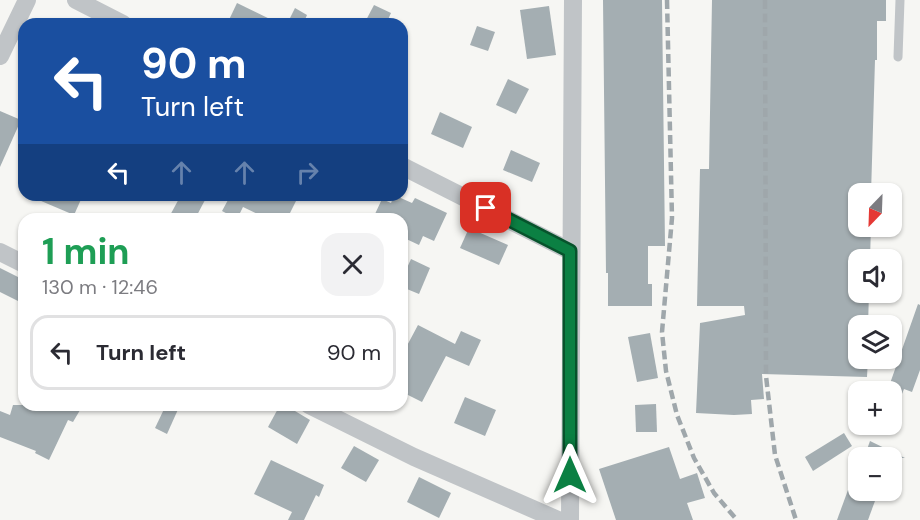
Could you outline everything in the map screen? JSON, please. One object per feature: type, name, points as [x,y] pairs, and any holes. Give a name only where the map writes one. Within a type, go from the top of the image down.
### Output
[{"type":"street","points":[[18,18],[27,0]]},
{"type":"street","points":[[75,0],[111,18]]},
{"type":"street","points":[[570,520],[573,0]]},
{"type":"street","points":[[0,56],[18,19]]},
{"type":"street","points":[[408,169],[570,251]]},
{"type":"street","points":[[0,252],[18,261]]},
{"type":"street","points":[[321,411],[414,457],[558,520]]},
{"type":"lane","points":[[898,57],[900,0]]},
{"type":"building","points":[[603,0],[662,0],[665,246],[648,246],[648,284],[652,284],[652,306],[608,306]]},
{"type":"building","points":[[712,0],[886,0],[886,21],[877,21],[871,183],[848,183],[848,237],[871,237],[870,249],[848,249],[848,303],[869,303],[868,315],[848,315],[848,369],[867,369],[867,377],[762,374],[764,399],[751,400],[752,414],[696,413],[700,323],[745,315],[744,306],[697,306],[700,169],[709,169]]},
{"type":"building","points":[[237,3],[268,18],[230,18]]},
{"type":"building","points":[[374,5],[391,13],[389,18],[367,18]]},
{"type":"building","points":[[549,6],[556,55],[527,59],[520,10]]},
{"type":"building","points":[[295,8],[307,15],[306,18],[290,18]]},
{"type":"building","points":[[477,26],[495,32],[488,51],[470,45]]},
{"type":"building","points":[[508,79],[529,89],[516,114],[496,105]]},
{"type":"building","points":[[0,111],[18,119],[18,127],[0,167]]},
{"type":"building","points":[[440,112],[472,127],[463,148],[431,134]]},
{"type":"building","points":[[511,150],[540,163],[532,182],[503,170]]},
{"type":"building","points":[[415,198],[447,213],[434,241],[423,236],[419,245],[408,240],[408,213],[375,213],[381,201],[391,203],[392,201],[408,201],[412,203]]},
{"type":"building","points":[[41,201],[80,201],[75,213],[69,213]]},
{"type":"building","points":[[178,201],[204,201],[198,213],[171,213]]},
{"type":"building","points":[[227,201],[296,201],[290,213],[256,213],[243,207],[240,213],[222,211]]},
{"type":"building","points":[[469,228],[508,245],[499,265],[460,248]]},
{"type":"building","points":[[411,259],[430,268],[419,294],[408,289],[408,266]]},
{"type":"building","points":[[0,268],[18,277],[18,301],[0,292]]},
{"type":"building","points":[[918,304],[920,305],[920,370],[912,392],[904,389],[902,394],[902,381],[891,381],[895,369],[902,369],[902,349]]},
{"type":"building","points":[[418,325],[455,344],[461,331],[481,340],[469,366],[446,356],[422,402],[408,395],[408,344]]},
{"type":"building","points":[[650,333],[658,378],[637,382],[628,337]]},
{"type":"building","points":[[465,397],[496,410],[485,436],[454,423]]},
{"type":"building","points":[[656,404],[657,432],[636,432],[635,405]]},
{"type":"building","points":[[13,405],[18,405],[18,411],[79,411],[73,422],[68,420],[49,460],[35,453],[36,451],[0,437],[0,411],[10,415]]},
{"type":"building","points":[[163,411],[177,411],[167,434],[155,428]]},
{"type":"building","points":[[277,411],[295,411],[310,420],[297,444],[268,427]]},
{"type":"building","points":[[844,433],[852,446],[813,471],[805,457]]},
{"type":"building","points":[[870,441],[882,447],[868,447]]},
{"type":"building","points":[[354,446],[379,460],[366,482],[341,468]]},
{"type":"building","points":[[669,447],[680,479],[697,473],[705,498],[687,503],[693,520],[616,520],[599,469]]},
{"type":"building","points":[[271,460],[324,485],[319,497],[316,495],[304,520],[288,520],[292,512],[254,494]]},
{"type":"building","points":[[419,477],[451,493],[439,518],[407,502]]},
{"type":"building","points":[[848,490],[848,501],[875,501],[868,520],[837,520]]},
{"type":"railway","points":[[667,0],[672,218],[662,332],[666,371],[677,415],[694,458],[714,493],[737,520]]},
{"type":"railway","points":[[765,0],[766,376],[775,455],[796,520]]},
{"type":"route","points":[[486,208],[570,251],[570,475]]}]
